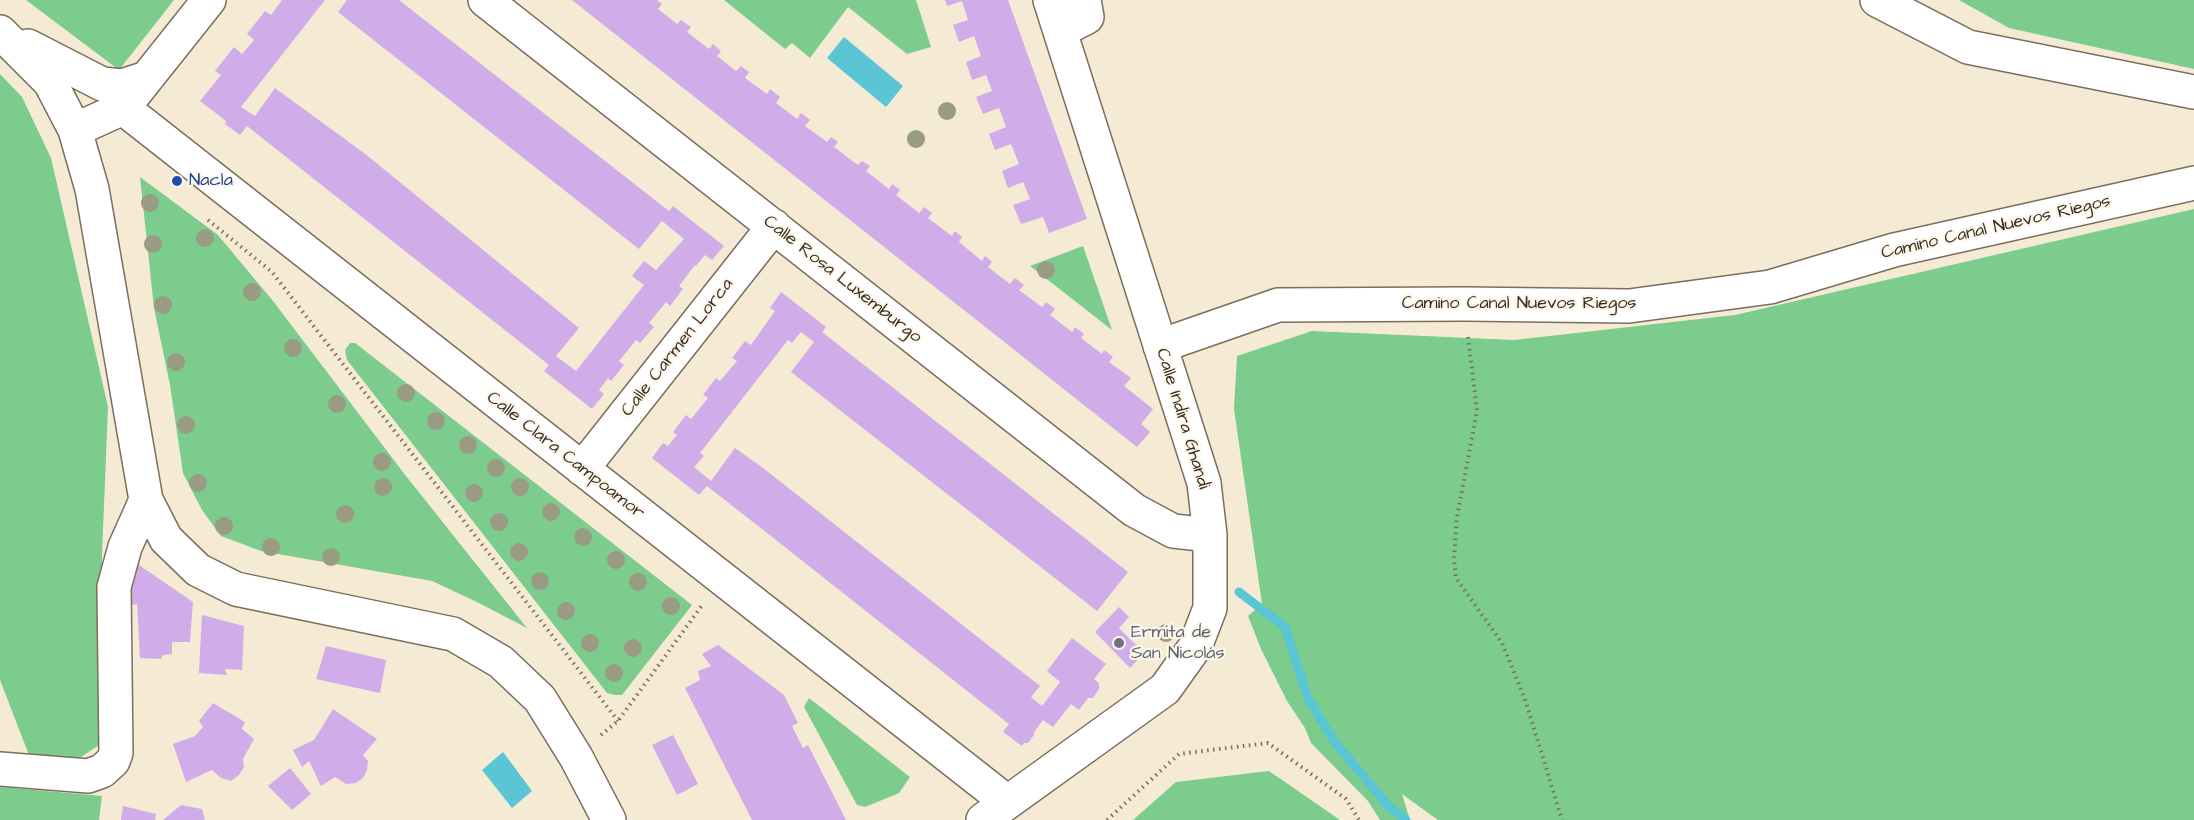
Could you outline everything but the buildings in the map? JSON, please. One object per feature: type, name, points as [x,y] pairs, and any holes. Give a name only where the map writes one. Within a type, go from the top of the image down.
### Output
[{"type":"street","points":[[75,130],[123,108],[209,0]]},
{"type":"street","name":"Calle Rosa Luxemburgo","points":[[485,0],[1134,510],[1173,531],[1210,536]]},
{"type":"street","name":"Calle Indira Ghandi","points":[[995,811],[1165,689],[1195,647],[1210,608],[1210,536],[1204,483],[1050,0]]},
{"type":"street","points":[[1060,31],[1087,17],[1084,0]]},
{"type":"street","points":[[1876,0],[1968,47],[2194,92]]},
{"type":"street","points":[[1,32],[102,84],[122,86],[147,78]]},
{"type":"street","points":[[1,32],[50,82],[75,130],[92,189],[146,500],[166,539],[198,570],[236,589],[453,634],[501,662],[540,699],[576,757],[609,820]]},
{"type":"street","name":"Calle Clara Campoamor","points":[[123,108],[722,580],[995,811]]},
{"type":"street","points":[[92,189],[95,159],[103,139],[117,129],[135,128],[158,136]]},
{"type":"street","name":"Camino Canal Nuevos Riegos","points":[[1160,346],[1278,305],[1629,306],[1770,287],[1894,250],[2194,183]]},
{"type":"street","name":"Calle Carmen Lorca","points":[[582,469],[774,226]]},
{"type":"street","points":[[0,769],[88,776],[102,771],[113,761],[116,753],[114,587],[125,548],[146,500]]},
{"type":"path","points":[[200,213],[272,272],[618,721],[722,580]]},
{"type":"path","points":[[1464,304],[1478,411],[1457,518],[1454,559],[1456,578],[1502,643],[1525,699],[1562,820]]},
{"type":"path","points":[[1107,820],[1179,754],[1268,743],[1346,799],[1359,820]]},
{"type":"green space","points":[[26,0],[174,0],[119,70]]},
{"type":"green space","points":[[724,0],[916,0],[931,47],[907,54],[848,7],[810,58],[792,43],[785,49]]},
{"type":"green space","points":[[1959,0],[2194,0],[2194,69],[2009,28]]},
{"type":"green space","points":[[0,74],[22,97],[51,158],[108,407],[102,554],[99,745],[78,759],[29,755],[0,680]]},
{"type":"green space","points":[[140,177],[218,235],[273,301],[406,476],[527,628],[432,581],[261,551],[221,536],[202,510],[183,473],[170,385],[154,308]]},
{"type":"green space","points":[[2194,209],[2194,820],[1438,820],[1402,794],[1410,820],[1380,820],[1368,801],[1311,743],[1261,649],[1248,616],[1262,604],[1234,409],[1237,356],[1312,331],[1514,340],[1735,315]]},
{"type":"green space","points":[[1083,246],[1112,330],[1030,266]]},
{"type":"green space","points":[[350,343],[355,343],[692,605],[622,695],[607,693],[347,360],[345,350]]},
{"type":"green space","points":[[809,698],[910,777],[899,793],[865,807],[857,805],[804,707]]},
{"type":"green space","points":[[1269,771],[1340,820],[1133,820],[1176,782]]},
{"type":"green space","points":[[0,787],[102,796],[99,820],[0,820]]},
{"type":"water","points":[[844,37],[903,86],[886,107],[827,58]]},
{"type":"water","points":[[503,752],[532,791],[512,808],[482,770]]},
{"type":"waterway","points":[[1239,592],[1285,627],[1308,698],[1334,741],[1389,807],[1406,820]]},
{"type":"place","name":"Nacla","points":[[177,181]]},
{"type":"place","name":"Ermita de San Nicolás","points":[[1119,643]]}]
